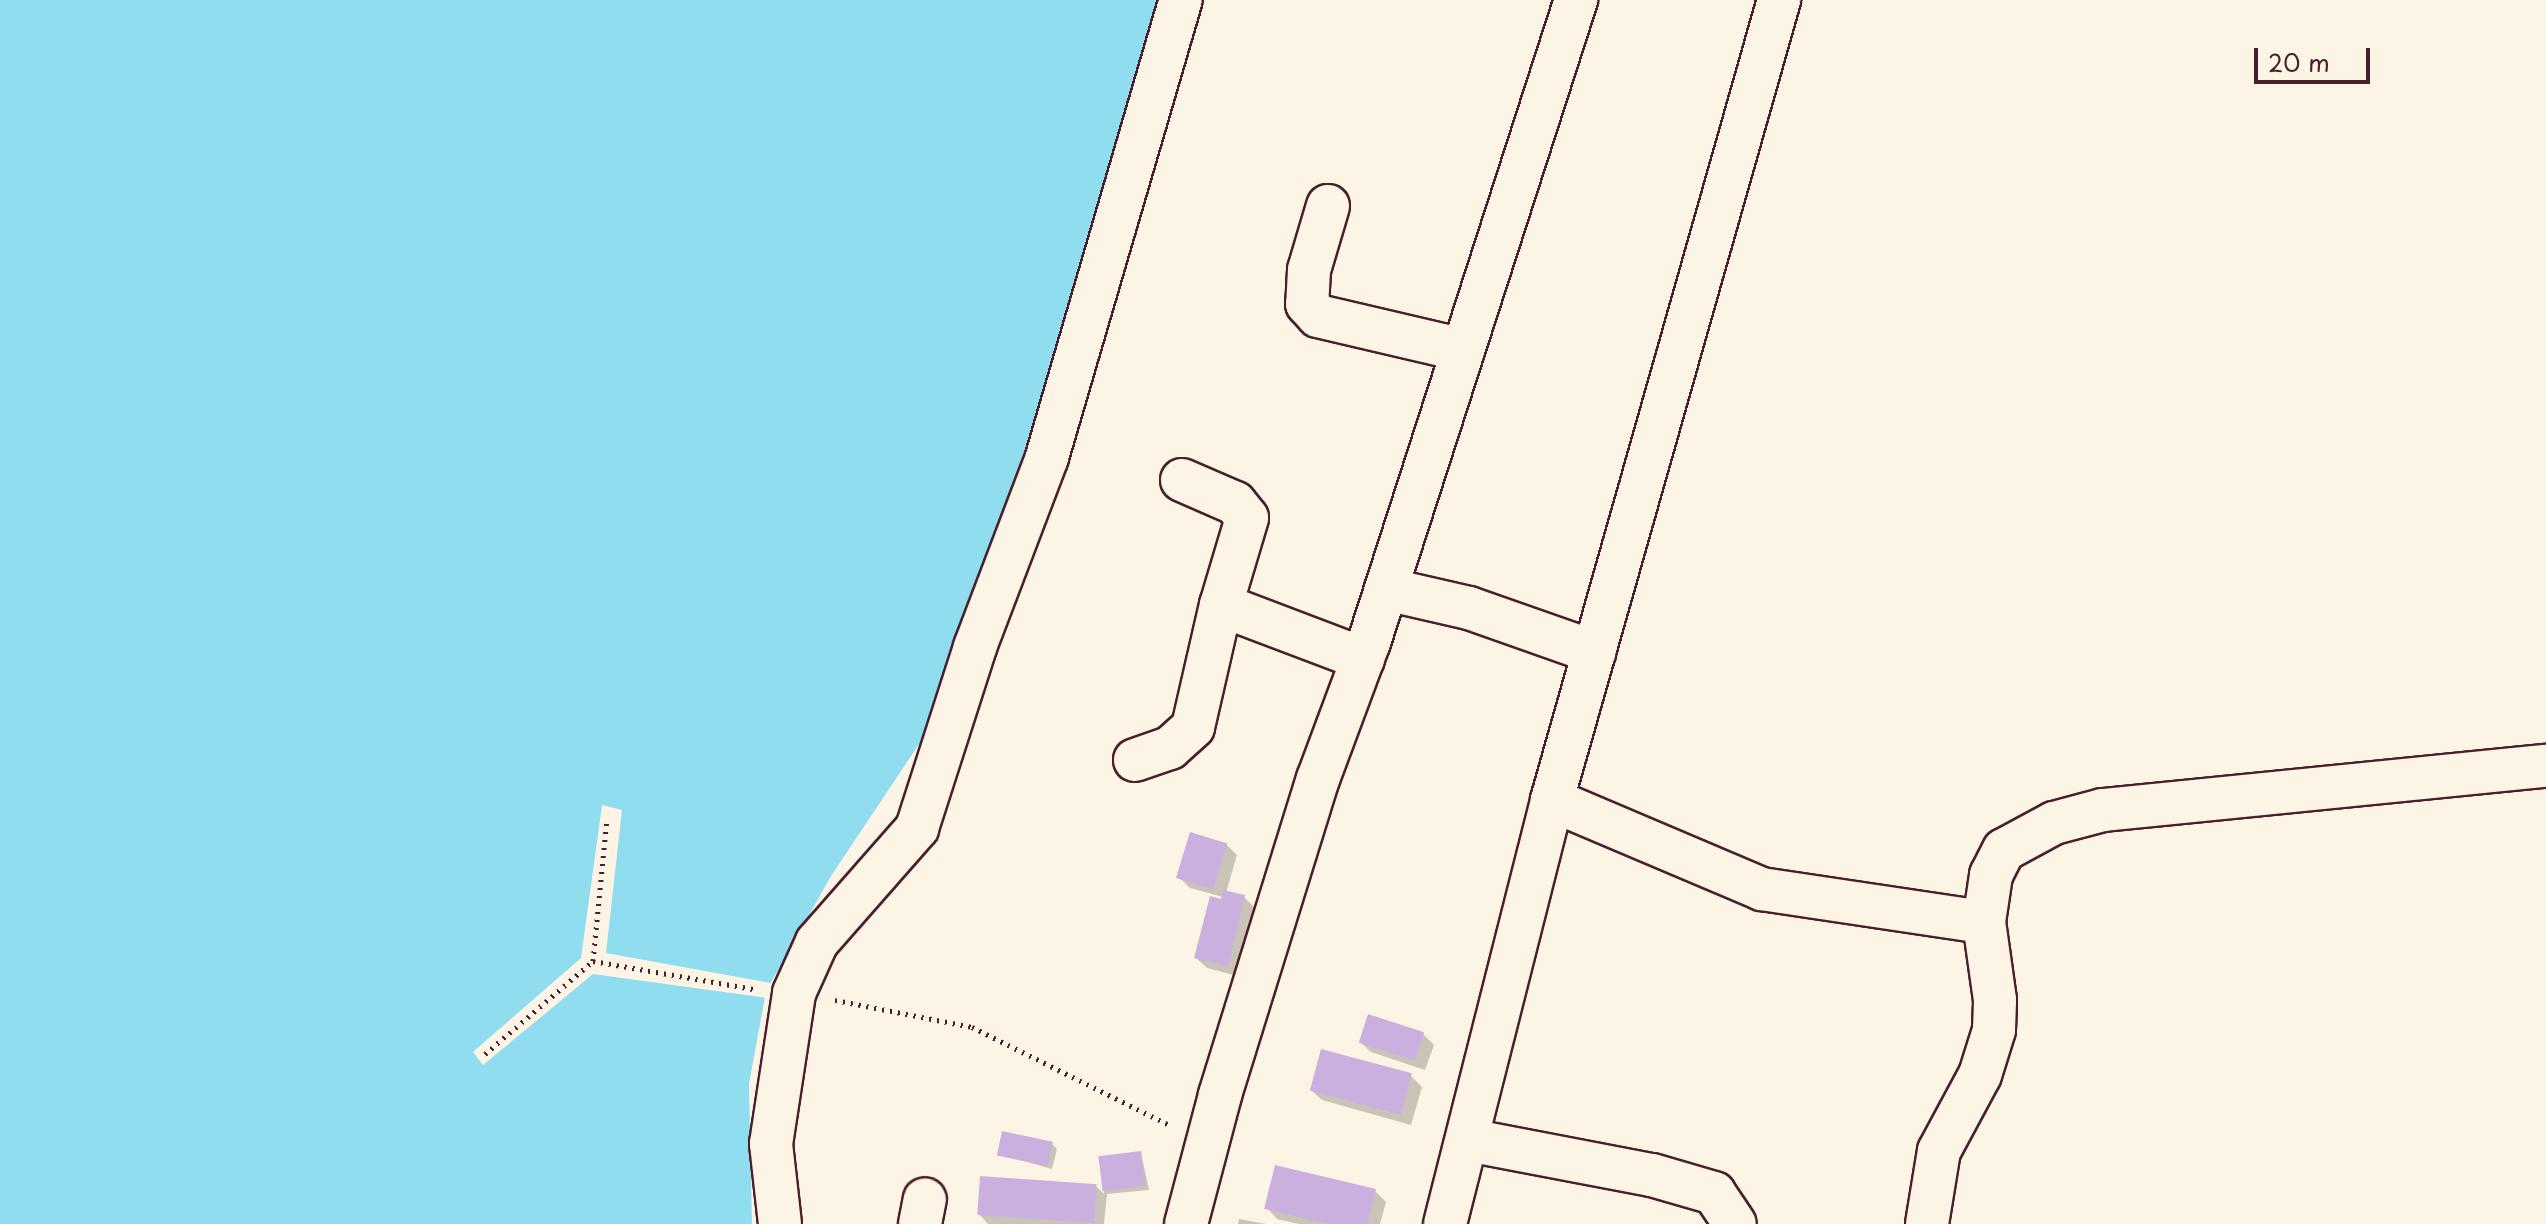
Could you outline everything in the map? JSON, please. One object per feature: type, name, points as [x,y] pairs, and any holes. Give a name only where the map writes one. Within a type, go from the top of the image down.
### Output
[{"type":"street","points":[[780,1224],[771,1144],[794,993],[817,942],[917,828],[975,647],[1047,457],[1181,0]]},
{"type":"street","points":[[1186,1224],[1313,794],[1363,659],[1576,0]]},
{"type":"street","points":[[1445,1224],[1552,800],[1574,645],[1779,0]]},
{"type":"street","points":[[1328,206],[1309,270],[1307,304],[1318,316],[1463,350]]},
{"type":"street","points":[[1135,760],[1170,748],[1193,727],[1221,605],[1247,518],[1235,503],[1182,480]]},
{"type":"street","points":[[1386,589],[1469,608],[1574,645]]},
{"type":"street","points":[[1221,605],[1363,659]]},
{"type":"street","points":[[1927,1224],[1939,1151],[1980,1075],[1994,1030],[1995,1000],[1984,922],[1991,875],[2004,850],[2024,835],[2103,810],[2546,766]]},
{"type":"street","points":[[1552,800],[1762,889],[1984,922]]},
{"type":"street","points":[[1468,1140],[1652,1175],[1714,1193],[1735,1224]]},
{"type":"path","points":[[485,1054],[593,961],[607,818]]},
{"type":"path","points":[[593,961],[794,993],[972,1027],[1208,1144]]},
{"type":"water","points":[[0,0],[1164,0],[979,597],[931,726],[831,876],[766,991],[749,1084],[752,1224],[0,1224]]},
{"type":"pier","points":[[602,805],[622,810],[606,953],[776,984],[768,998],[593,974],[483,1065],[473,1052],[581,958]]},
{"type":"building","points":[[1190,832],[1227,843],[1213,889],[1176,878]]},
{"type":"building","points":[[1223,890],[1245,895],[1228,966],[1194,958],[1210,896],[1221,899]]},
{"type":"building","points":[[1368,1014],[1424,1032],[1415,1061],[1359,1043]]},
{"type":"building","points":[[1321,1049],[1412,1073],[1401,1115],[1310,1091]]},
{"type":"building","points":[[1002,1131],[1053,1142],[1048,1166],[997,1155]]},
{"type":"building","points":[[1141,1151],[1145,1186],[1103,1191],[1098,1156]]},
{"type":"building","points":[[1275,1165],[1376,1189],[1367,1224],[1329,1224],[1264,1209]]},
{"type":"building","points":[[980,1176],[1097,1184],[1094,1223],[977,1215]]}]
